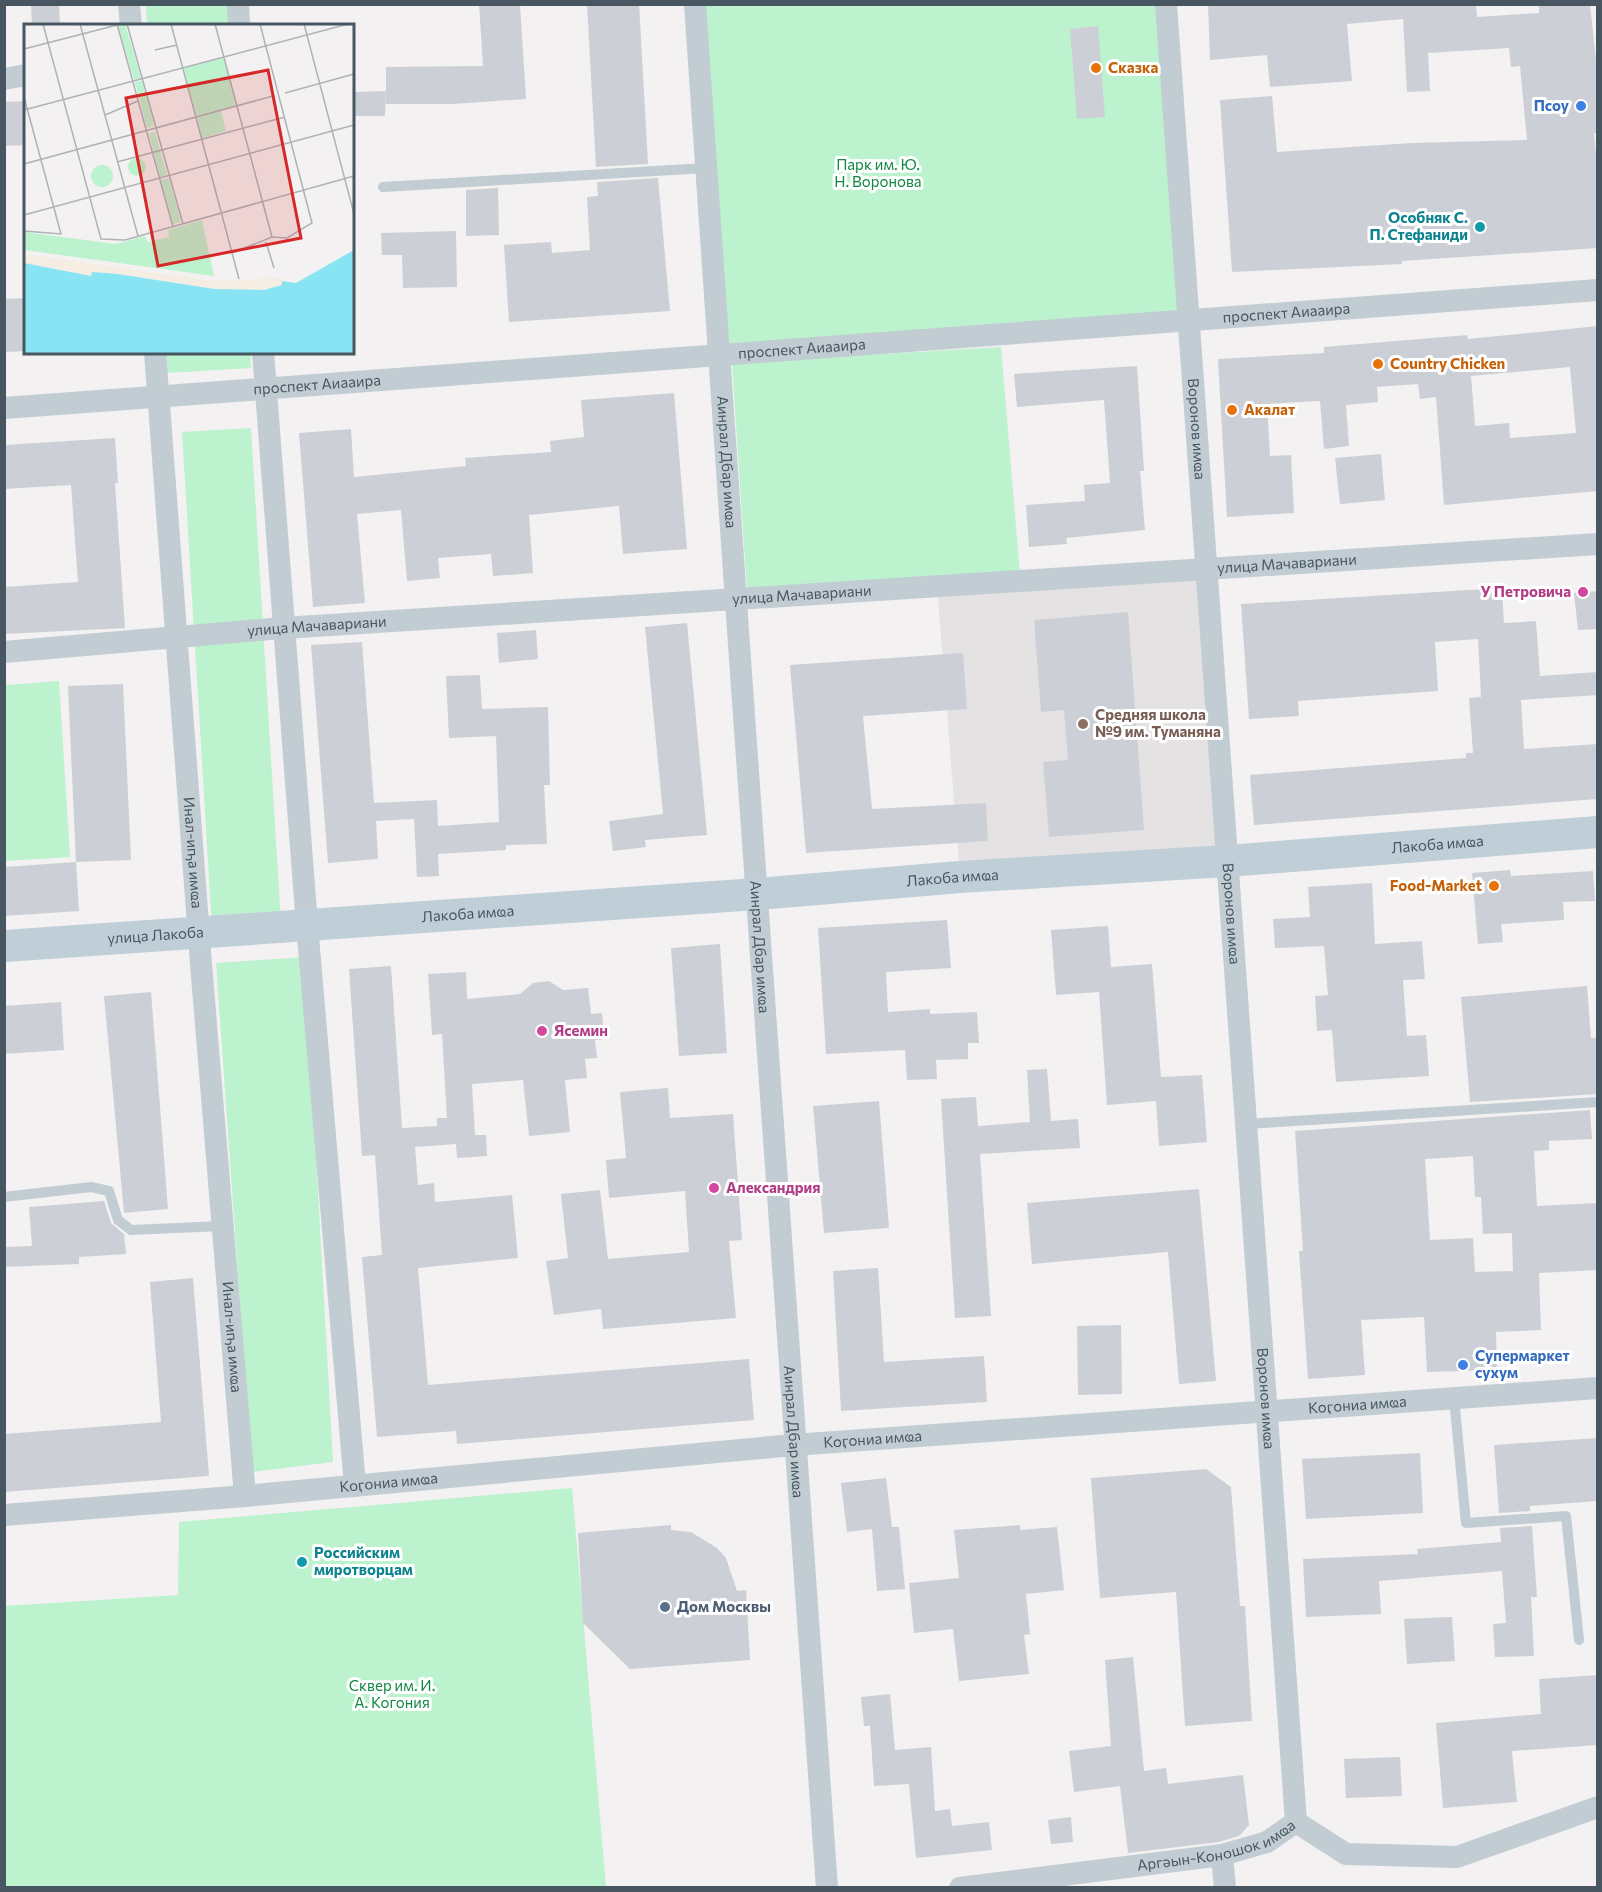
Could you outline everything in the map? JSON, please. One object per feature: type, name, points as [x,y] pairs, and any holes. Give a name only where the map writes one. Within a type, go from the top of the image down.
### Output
[{"type":"main road","name":"Лакоба имҩа","points":[[307,925],[757,894],[960,877],[1227,861],[1598,832]]},
{"type":"main road","name":"улица Лакоба","points":[[4,946],[307,925]]},
{"type":"street","points":[[129,4],[131,24]]},
{"type":"street","points":[[238,4],[239,24]]},
{"type":"street","name":"Аинрал Дбар имҩа","points":[[695,4],[793,1445],[827,1887]]},
{"type":"street","name":"Воронов имҩа","points":[[1166,4],[1296,1822]]},
{"type":"street","points":[[4,79],[24,75]]},
{"type":"street","name":"проспект Аиааира","points":[[4,408],[1598,290]]},
{"type":"street","name":"Инал-иҧа имҩа","points":[[156,354],[198,932],[245,1496]]},
{"type":"street","points":[[263,354],[307,925],[355,1486]]},
{"type":"street","name":"улица Мачавариани","points":[[4,652],[177,635],[1598,544]]},
{"type":"street","name":"Коӷониа имҩа","points":[[4,1515],[245,1496],[793,1445],[1598,1388]]},
{"type":"street","name":"Аргәын-Коношок имҩа","points":[[960,1887],[1222,1856],[1267,1842],[1296,1822],[1346,1854],[1457,1857],[1598,1807]]},
{"type":"street","points":[[1222,1856],[1225,1887]]},
{"type":"lane","points":[[383,187],[706,168]]},
{"type":"lane","points":[[1246,1124],[1598,1102]]},
{"type":"lane","points":[[4,1197],[91,1186],[109,1191],[118,1220],[130,1230],[222,1226]]},
{"type":"lane","points":[[1454,1398],[1467,1523],[1566,1516],[1579,1640]]},
{"type":"shaded area","name":"Средняя школа №9 им. Туманяна","points":[[1207,569],[1227,861],[960,877],[937,586]]},
{"type":"green space","points":[[146,5],[230,5],[231,24],[147,24]]},
{"type":"green space","name":"Парк им. Ю. Н. Воронова","points":[[695,5],[1166,5],[1189,319],[719,354]]},
{"type":"green space","points":[[1001,347],[1020,575],[747,591],[732,363]]},
{"type":"green space","points":[[166,354],[250,354],[251,368],[167,373]]},
{"type":"green space","points":[[251,428],[281,924],[212,928],[182,432]]},
{"type":"green space","points":[[59,681],[70,857],[5,861],[5,685]]},
{"type":"green space","points":[[305,957],[333,1462],[252,1472],[216,963]]},
{"type":"green space","name":"Сквер им. И. А. Когония","points":[[572,1488],[606,1887],[5,1888],[5,1606],[178,1595],[179,1522]]},
{"type":"building","points":[[31,4],[59,4],[60,24],[32,24]]},
{"type":"building","points":[[479,4],[520,4],[526,99],[453,104],[386,104],[386,67],[483,66]]},
{"type":"building","points":[[587,4],[639,4],[648,164],[596,167]]},
{"type":"building","points":[[1208,4],[1476,4],[1477,17],[1539,13],[1539,4],[1590,4],[1598,79],[1598,133],[1594,133],[1598,177],[1598,248],[1402,261],[1402,264],[1232,272],[1220,100],[1272,96],[1277,152],[1412,143],[1527,140],[1520,66],[1511,67],[1509,48],[1428,53],[1430,91],[1407,92],[1403,19],[1347,24],[1352,81],[1270,87],[1267,55],[1210,60]]},
{"type":"building","points":[[1098,26],[1105,117],[1077,119],[1070,29]]},
{"type":"building","points":[[386,91],[385,116],[354,116],[354,92]]},
{"type":"building","points":[[24,101],[24,145],[4,146],[4,102]]},
{"type":"building","points":[[658,178],[670,311],[509,322],[504,245],[551,242],[552,253],[590,250],[587,197],[598,196],[597,182]]},
{"type":"building","points":[[498,188],[499,235],[466,236],[466,190]]},
{"type":"building","points":[[456,231],[457,287],[403,288],[402,255],[382,255],[381,233]]},
{"type":"building","points":[[24,298],[24,351],[4,352],[4,299]]},
{"type":"building","points":[[1598,326],[1598,491],[1444,505],[1436,397],[1420,399],[1418,384],[1377,387],[1378,402],[1346,405],[1349,446],[1324,449],[1320,401],[1267,404],[1270,456],[1291,455],[1294,513],[1227,517],[1218,359],[1324,353],[1324,347],[1467,335],[1468,339]],"holes":[[[1570,367],[1576,433],[1510,438],[1509,423],[1475,426],[1471,376]]]},
{"type":"building","points":[[1137,366],[1144,471],[1140,471],[1145,530],[1066,538],[1067,544],[1029,547],[1026,505],[1085,501],[1084,485],[1110,483],[1104,400],[1017,407],[1014,374]]},
{"type":"building","points":[[674,393],[687,549],[623,554],[619,506],[529,515],[533,573],[493,576],[491,554],[438,558],[440,578],[407,581],[401,510],[357,514],[365,603],[313,607],[299,433],[351,429],[354,477],[466,466],[465,458],[551,452],[550,441],[584,437],[581,400]]},
{"type":"building","points":[[115,438],[118,483],[115,483],[125,628],[4,634],[4,587],[78,582],[71,485],[4,489],[4,445]]},
{"type":"building","points":[[1381,454],[1385,500],[1340,504],[1335,458]]},
{"type":"building","points":[[1502,588],[1504,623],[1536,621],[1540,676],[1598,672],[1598,695],[1521,700],[1524,749],[1598,744],[1598,799],[1254,825],[1250,775],[1466,758],[1466,753],[1473,753],[1469,698],[1481,697],[1478,639],[1435,642],[1438,691],[1298,701],[1299,716],[1249,719],[1241,604]]},
{"type":"building","points":[[1598,591],[1598,629],[1578,630],[1574,593]]},
{"type":"building","points":[[1128,612],[1144,830],[1049,837],[1043,762],[1068,760],[1064,710],[1041,712],[1034,620]]},
{"type":"building","points":[[687,623],[707,835],[645,840],[646,847],[613,851],[609,821],[663,814],[645,627]]},
{"type":"building","points":[[536,630],[538,659],[499,663],[497,633]]},
{"type":"building","points":[[362,642],[374,803],[437,800],[438,826],[499,822],[496,736],[449,738],[446,676],[480,675],[482,709],[548,707],[550,785],[544,785],[547,844],[506,845],[506,850],[438,854],[439,876],[417,877],[414,819],[376,821],[378,859],[328,863],[311,645]]},
{"type":"building","points":[[963,653],[967,709],[863,716],[872,809],[986,803],[988,841],[806,853],[790,665]]},
{"type":"building","points":[[123,684],[131,860],[76,862],[68,686]]},
{"type":"building","points":[[76,862],[79,911],[4,916],[4,867]]},
{"type":"building","points":[[1510,870],[1511,876],[1593,871],[1595,901],[1563,902],[1564,920],[1501,924],[1503,942],[1478,944],[1472,873]]},
{"type":"building","points":[[1372,883],[1375,944],[1422,941],[1425,979],[1403,980],[1407,1036],[1426,1035],[1429,1076],[1336,1082],[1332,1030],[1317,1031],[1315,996],[1328,995],[1324,946],[1275,948],[1273,919],[1310,917],[1308,887]]},
{"type":"building","points":[[947,920],[951,968],[886,972],[888,1012],[930,1009],[930,1014],[977,1012],[979,1043],[968,1043],[968,1059],[936,1060],[937,1079],[907,1080],[905,1050],[826,1054],[818,928]]},
{"type":"building","points":[[1108,926],[1111,967],[1152,964],[1161,1077],[1202,1075],[1207,1142],[1159,1146],[1156,1101],[1107,1105],[1099,992],[1056,995],[1051,930]]},
{"type":"building","points":[[720,944],[727,1053],[679,1056],[671,948]]},
{"type":"building","points":[[391,966],[402,1128],[437,1126],[437,1118],[447,1118],[442,1034],[432,1035],[428,974],[466,972],[467,999],[520,994],[533,983],[549,981],[563,990],[588,988],[591,1014],[602,1013],[604,1039],[595,1040],[597,1058],[585,1059],[587,1078],[565,1080],[570,1132],[529,1136],[523,1080],[472,1084],[475,1135],[486,1135],[487,1156],[457,1158],[456,1144],[415,1147],[418,1185],[434,1183],[435,1202],[512,1195],[518,1258],[418,1268],[428,1385],[749,1359],[754,1420],[457,1444],[456,1431],[377,1437],[362,1257],[382,1255],[375,1155],[362,1156],[349,969]]},
{"type":"building","points":[[1587,986],[1591,1038],[1598,1038],[1598,1094],[1470,1102],[1461,997]]},
{"type":"building","points":[[151,992],[168,1209],[124,1213],[104,996]]},
{"type":"building","points":[[61,1002],[64,1050],[4,1054],[4,1006]]},
{"type":"building","points":[[1047,1069],[1051,1121],[1078,1119],[1080,1148],[980,1154],[991,1316],[955,1318],[941,1099],[976,1097],[978,1126],[1030,1122],[1027,1070]]},
{"type":"building","points":[[668,1088],[670,1118],[733,1114],[742,1240],[729,1241],[736,1318],[603,1329],[601,1309],[554,1315],[546,1261],[568,1258],[561,1194],[600,1190],[608,1259],[689,1252],[685,1191],[609,1198],[606,1160],[626,1158],[620,1092]]},
{"type":"building","points":[[879,1101],[889,1228],[824,1233],[813,1106]]},
{"type":"building","points":[[1590,1110],[1592,1139],[1549,1141],[1549,1150],[1534,1151],[1537,1206],[1598,1203],[1598,1270],[1539,1273],[1541,1330],[1496,1332],[1497,1370],[1427,1372],[1424,1317],[1361,1320],[1365,1375],[1308,1379],[1299,1251],[1303,1251],[1295,1131]],"holes":[[[1473,1156],[1475,1197],[1481,1197],[1483,1234],[1512,1233],[1513,1271],[1475,1272],[1473,1238],[1430,1240],[1425,1159]]]},
{"type":"building","points":[[1199,1189],[1216,1381],[1179,1384],[1168,1252],[1032,1264],[1027,1203]]},
{"type":"building","points":[[104,1201],[111,1223],[124,1234],[126,1254],[79,1257],[79,1264],[4,1267],[4,1247],[32,1246],[29,1207]]},
{"type":"building","points":[[878,1268],[884,1362],[984,1356],[987,1402],[841,1411],[833,1271]]},
{"type":"building","points":[[193,1278],[209,1476],[4,1492],[4,1434],[161,1422],[150,1282]]},
{"type":"building","points":[[1121,1325],[1122,1394],[1078,1395],[1077,1326]]},
{"type":"building","points":[[1598,1438],[1598,1501],[1530,1506],[1530,1511],[1499,1513],[1494,1445]]},
{"type":"building","points":[[1420,1453],[1423,1513],[1306,1519],[1302,1459]]},
{"type":"building","points":[[1206,1469],[1231,1487],[1240,1606],[1245,1606],[1252,1721],[1185,1726],[1176,1592],[1100,1598],[1091,1478]]},
{"type":"building","points":[[886,1478],[892,1527],[899,1527],[905,1589],[877,1591],[872,1529],[847,1532],[841,1483]]},
{"type":"building","name":"Дом Москвы","points":[[671,1525],[671,1530],[691,1532],[717,1548],[726,1558],[737,1591],[746,1590],[750,1660],[630,1669],[583,1623],[578,1533]]},
{"type":"building","points":[[1020,1525],[1020,1530],[1057,1527],[1064,1590],[1026,1594],[1030,1634],[1024,1635],[1029,1674],[959,1681],[953,1629],[914,1633],[909,1583],[959,1578],[954,1530]]},
{"type":"building","points":[[1532,1526],[1537,1597],[1531,1597],[1534,1656],[1495,1657],[1493,1624],[1506,1623],[1502,1571],[1379,1581],[1381,1614],[1306,1617],[1303,1559],[1418,1554],[1417,1549],[1501,1542],[1500,1528]]},
{"type":"building","points":[[1452,1617],[1455,1661],[1407,1664],[1404,1619]]},
{"type":"building","points":[[1133,1657],[1144,1771],[1166,1768],[1168,1784],[1243,1775],[1249,1825],[1239,1836],[1219,1842],[1128,1853],[1120,1786],[1074,1792],[1069,1751],[1111,1746],[1105,1660]]},
{"type":"building","points":[[1598,1675],[1598,1745],[1512,1751],[1517,1802],[1443,1808],[1436,1723],[1541,1714],[1539,1679]]},
{"type":"building","points":[[890,1694],[895,1750],[931,1747],[935,1811],[950,1809],[952,1826],[989,1822],[992,1850],[916,1858],[909,1784],[874,1786],[870,1726],[864,1726],[861,1697]]},
{"type":"building","points":[[1400,1757],[1402,1796],[1346,1798],[1344,1759]]},
{"type":"building","points":[[1071,1817],[1073,1842],[1051,1844],[1048,1820]]},
{"type":"place","name":"Сказка","points":[[1096,68]]},
{"type":"place","name":"Псоу","points":[[1581,106]]},
{"type":"place","name":"Особняк С. П. Стефаниди","points":[[1480,227]]},
{"type":"place","name":"Country Chicken","points":[[1378,364]]},
{"type":"place","name":"Акалат","points":[[1232,410]]},
{"type":"place","name":"У Петровича","points":[[1583,592]]},
{"type":"place","name":"Средняя школа №9 им. Туманяна","points":[[1083,724]]},
{"type":"place","name":"Food-Market","points":[[1494,886]]},
{"type":"place","name":"Ясемин","points":[[542,1031]]},
{"type":"place","name":"Александрия","points":[[714,1188]]},
{"type":"place","name":"Супермаркет сухум","points":[[1463,1365]]},
{"type":"place","name":"Российским миротворцам","points":[[302,1562]]},
{"type":"place","name":"Дом Москвы","points":[[665,1607]]}]
